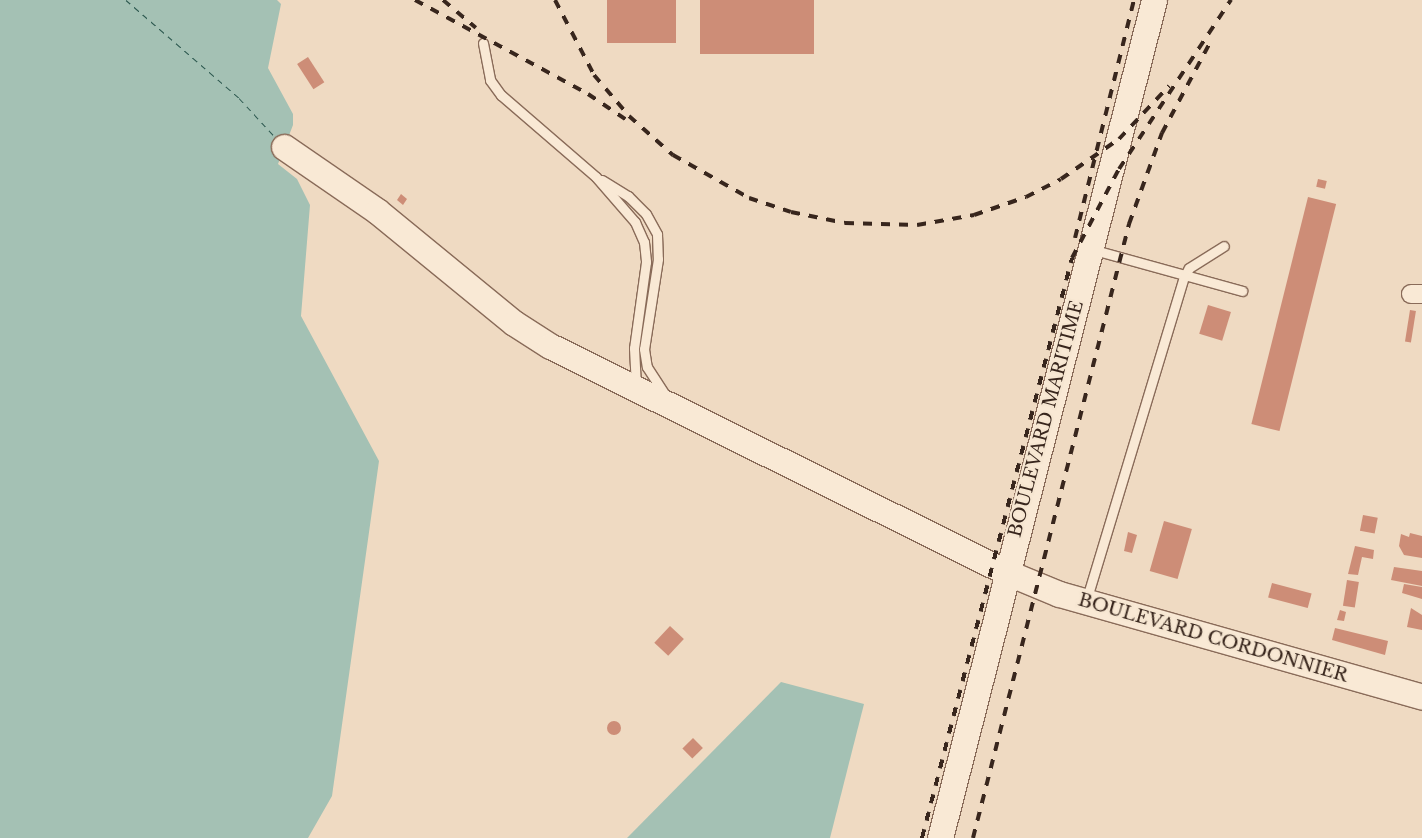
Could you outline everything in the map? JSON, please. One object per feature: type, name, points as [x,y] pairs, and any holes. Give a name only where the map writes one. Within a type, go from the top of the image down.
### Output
[{"type":"street","name":"BOULEVARD MARITIME","points":[[940,838],[1006,572],[1154,0]]},
{"type":"street","name":"BOULEVARD CORDONNIER","points":[[284,147],[377,211],[514,323],[637,392],[1036,587],[1422,697]]},
{"type":"lane","points":[[483,44],[490,80],[501,95],[596,177],[635,222],[644,242],[646,262],[634,348],[637,392]]},
{"type":"lane","points":[[596,177],[628,196],[646,214],[657,234],[658,259],[644,349],[647,368],[669,399],[716,431]]},
{"type":"lane","points":[[1086,601],[1184,277],[1189,268],[1224,246]]},
{"type":"lane","points":[[1091,249],[1120,254],[1184,277],[1242,292]]},
{"type":"shaded area","points":[[0,0],[277,0],[281,4],[268,68],[293,114],[293,125],[278,164],[297,179],[310,205],[301,316],[379,461],[332,796],[308,838],[0,838]]},
{"type":"shaded area","points":[[781,682],[864,704],[830,838],[627,838]]},
{"type":"building","points":[[607,0],[676,0],[676,43],[607,43]]},
{"type":"building","points":[[700,0],[814,0],[814,54],[700,54]]},
{"type":"building","points":[[308,57],[324,82],[313,89],[297,64]]},
{"type":"building","points":[[1318,179],[1327,181],[1325,189],[1316,187]]},
{"type":"building","points":[[401,194],[407,199],[403,205],[397,200]]},
{"type":"building","points":[[1308,197],[1336,204],[1280,431],[1251,424]]},
{"type":"building","points":[[1208,305],[1231,312],[1222,341],[1199,334]]},
{"type":"building","points":[[1410,310],[1416,311],[1411,343],[1405,342]]},
{"type":"building","points":[[1363,515],[1378,518],[1375,534],[1360,531]]},
{"type":"building","points":[[1164,521],[1192,529],[1178,579],[1150,571]]},
{"type":"building","points":[[1128,532],[1137,535],[1132,553],[1124,551]]},
{"type":"building","points":[[1410,533],[1422,536],[1422,558],[1404,555],[1399,546],[1401,534],[1409,537]]},
{"type":"building","points":[[1355,546],[1374,550],[1373,559],[1362,557],[1358,575],[1348,574]]},
{"type":"building","points":[[1394,567],[1422,571],[1422,586],[1391,580]]},
{"type":"building","points":[[1347,580],[1359,582],[1355,608],[1343,606]]},
{"type":"building","points":[[1272,583],[1312,594],[1308,608],[1268,597]]},
{"type":"building","points":[[1404,584],[1422,587],[1422,599],[1402,593]]},
{"type":"building","points":[[1411,608],[1422,615],[1422,630],[1407,627]]},
{"type":"building","points":[[1340,610],[1346,612],[1344,621],[1337,620]]},
{"type":"building","points":[[670,626],[684,639],[668,656],[654,643]]},
{"type":"building","points":[[1335,628],[1388,641],[1385,655],[1332,640]]},
{"type":"building","points":[[614,721],[619,723],[621,728],[619,733],[614,735],[609,733],[607,728],[609,723]]},
{"type":"building","points":[[693,738],[703,748],[692,759],[682,749]]},
{"type":"ferry route","points":[[126,0],[239,98],[276,138]]},
{"type":"railway","points":[[415,0],[588,94],[625,119]]},
{"type":"railway","points":[[443,0],[476,28]]},
{"type":"railway","points":[[555,0],[594,75],[629,116],[673,155],[749,198],[791,212],[845,223],[917,225],[974,215],[1026,197],[1061,179],[1119,139],[1169,86]]},
{"type":"railway","points":[[1075,238],[1134,0]]},
{"type":"railway","points":[[922,838],[1072,258],[1119,169],[1231,0]]},
{"type":"railway","points":[[973,838],[1129,224],[1162,133],[1211,41]]}]
